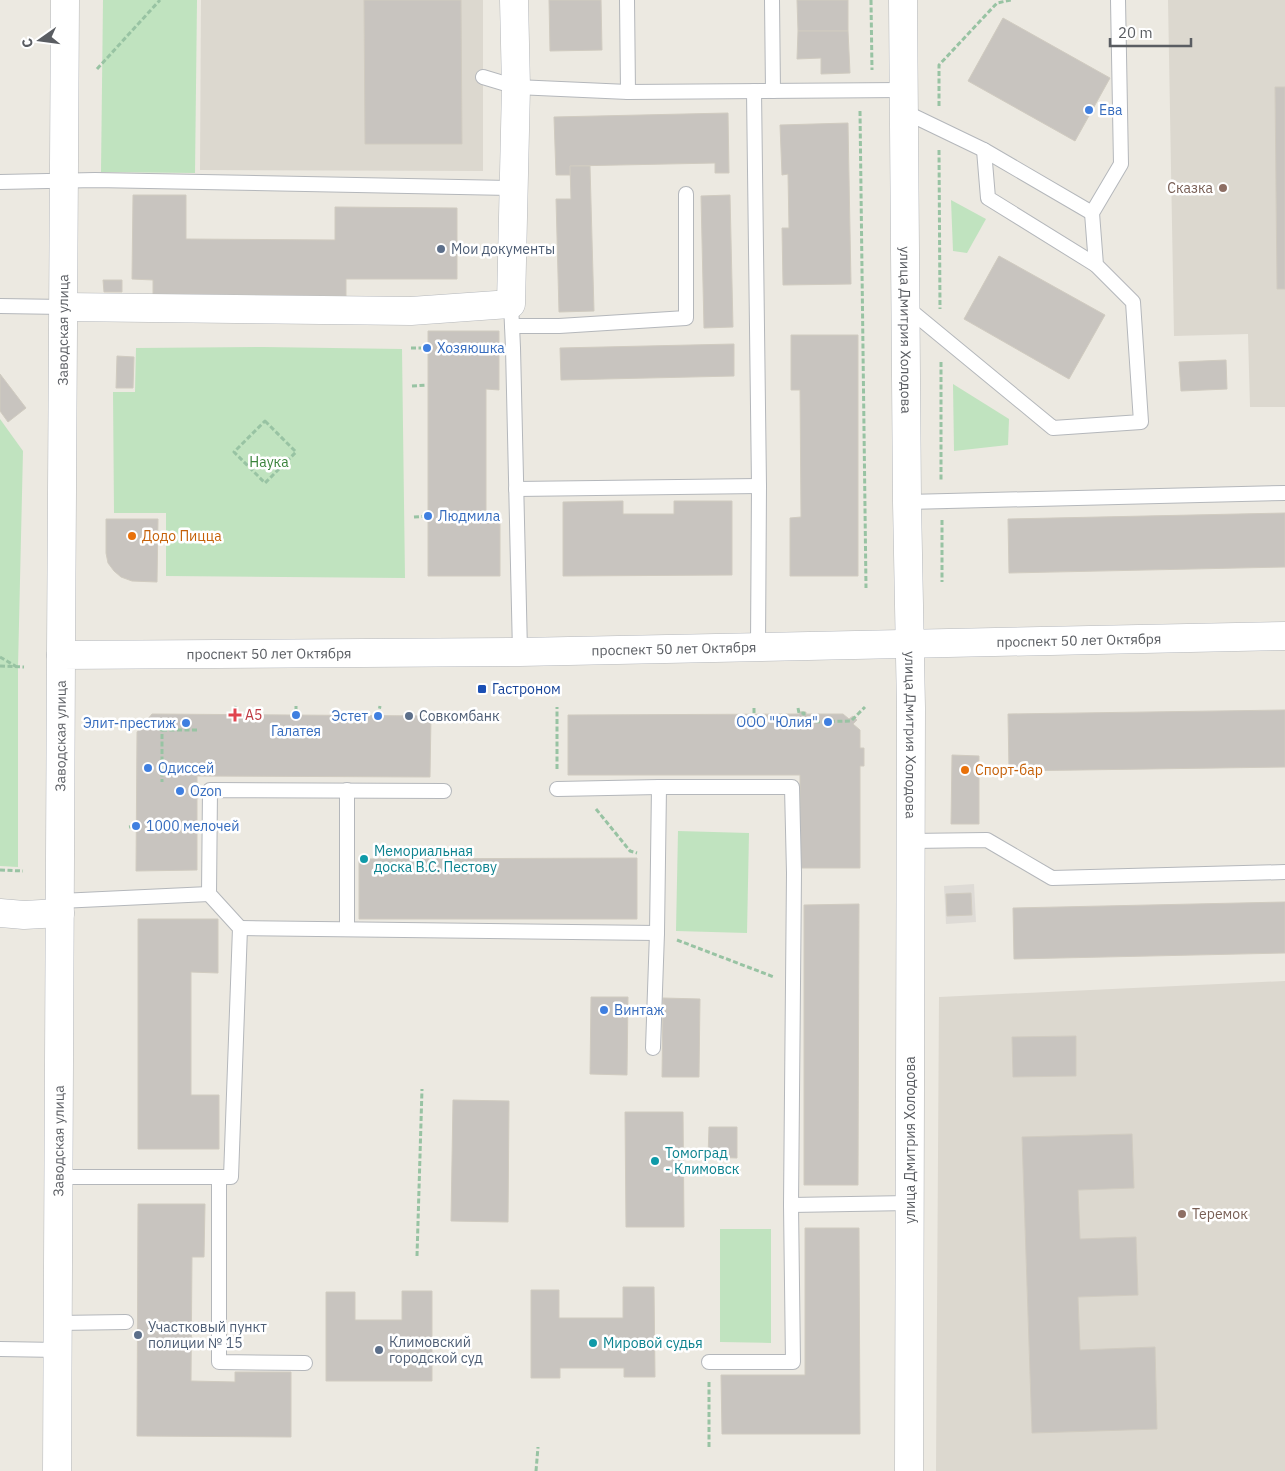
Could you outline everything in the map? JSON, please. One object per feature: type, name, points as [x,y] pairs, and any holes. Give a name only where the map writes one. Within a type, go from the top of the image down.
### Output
[{"type":"street","name":"Заводская улица","points":[[57,1471],[65,0]]},
{"type":"street","points":[[64,307],[411,311],[512,315],[516,87],[514,0]]},
{"type":"street","name":"улица Дмитрия Холодова","points":[[903,0],[910,708],[909,1471]]},
{"type":"street","name":"проспект 50 лет Октября","points":[[62,655],[520,652],[1285,636]]},
{"type":"street","points":[[0,913],[24,915],[60,907]]},
{"type":"lane","points":[[627,0],[628,92]]},
{"type":"lane","points":[[772,0],[773,91]]},
{"type":"lane","points":[[1096,264],[1092,213],[1121,164],[1118,0]]},
{"type":"lane","points":[[483,77],[516,87],[628,92],[868,90],[903,100],[939,128],[984,150],[1092,213]]},
{"type":"lane","points":[[754,91],[759,486],[758,646]]},
{"type":"lane","points":[[905,306],[1052,428],[1141,422],[1133,302],[1096,264],[988,198],[984,150]]},
{"type":"lane","points":[[0,182],[64,181],[514,188]]},
{"type":"lane","points":[[520,652],[512,315],[559,326],[686,318],[686,194]]},
{"type":"lane","points":[[0,306],[64,307]]},
{"type":"lane","points":[[516,489],[759,486]]},
{"type":"lane","points":[[907,502],[1285,493]]},
{"type":"lane","points":[[653,1048],[659,787]]},
{"type":"lane","points":[[557,789],[792,787],[794,873],[791,1205],[793,1362],[709,1362]]},
{"type":"lane","points":[[59,1177],[231,1177],[240,928],[209,894],[210,790],[444,791]]},
{"type":"lane","points":[[347,790],[347,929]]},
{"type":"lane","points":[[910,841],[987,840],[1052,878],[1285,872]]},
{"type":"lane","points":[[60,907],[209,894]]},
{"type":"lane","points":[[240,928],[657,933]]},
{"type":"lane","points":[[219,1177],[219,1362],[305,1363]]},
{"type":"lane","points":[[791,1205],[910,1203]]},
{"type":"lane","points":[[58,1323],[126,1322]]},
{"type":"lane","points":[[0,1349],[58,1350]]},
{"type":"path","points":[[97,69],[160,0]]},
{"type":"path","points":[[866,588],[860,106],[872,82],[871,0]]},
{"type":"path","points":[[942,582],[939,65],[997,3],[1011,0]]},
{"type":"path","points":[[411,348],[428,348]]},
{"type":"path","points":[[412,386],[427,385]]},
{"type":"path","points":[[265,421],[296,452],[265,483],[234,452],[265,421]]},
{"type":"path","points":[[414,517],[428,516]]},
{"type":"path","points":[[0,657],[18,667]]},
{"type":"path","points":[[0,666],[24,667]]},
{"type":"path","points":[[235,715],[236,706]]},
{"type":"path","points":[[296,706],[296,715]]},
{"type":"path","points":[[378,716],[380,706]]},
{"type":"path","points":[[557,707],[557,789]]},
{"type":"path","points":[[798,708],[799,713],[804,713],[804,722],[851,721],[865,707]]},
{"type":"path","points":[[754,708],[754,714]]},
{"type":"path","points":[[145,723],[162,730],[197,730]]},
{"type":"path","points":[[162,730],[162,782]]},
{"type":"path","points":[[580,789],[630,851],[658,860]]},
{"type":"path","points":[[129,826],[136,826]]},
{"type":"path","points":[[0,870],[23,871]]},
{"type":"path","points":[[657,933],[792,984]]},
{"type":"path","points":[[417,1256],[422,1089]]},
{"type":"path","points":[[708,1447],[709,1362]]},
{"type":"path","points":[[536,1471],[538,1447]]},
{"type":"shaded area","points":[[201,0],[483,0],[483,171],[200,170]]},
{"type":"shaded area","name":"Сказка","points":[[1168,0],[1285,0],[1285,87],[1275,87],[1277,289],[1285,289],[1285,407],[1250,407],[1248,334],[1174,336]]},
{"type":"shaded area","points":[[974,884],[976,922],[946,924],[944,886]]},
{"type":"shaded area","name":"Теремок","points":[[1285,981],[1285,1471],[936,1471],[939,997]],"holes":[[[1076,1036],[1076,1076],[1013,1077],[1012,1037]],[[1132,1134],[1134,1188],[1078,1190],[1080,1239],[1136,1237],[1138,1295],[1078,1297],[1080,1350],[1155,1347],[1157,1428],[1032,1433],[1022,1137]]]},
{"type":"green space","points":[[103,0],[197,0],[195,173],[101,172]]},
{"type":"green space","points":[[951,200],[986,219],[967,253],[953,251]]},
{"type":"green space","name":"Наука","points":[[136,348],[402,349],[405,578],[166,576],[166,513],[114,513],[113,392],[135,392]]},
{"type":"green space","points":[[953,384],[1009,419],[1008,445],[954,451]]},
{"type":"green space","points":[[0,419],[23,451],[18,667],[18,867],[0,866]]},
{"type":"green space","points":[[678,831],[749,833],[747,933],[676,931]]},
{"type":"green space","points":[[720,1229],[771,1229],[771,1343],[720,1342]]},
{"type":"building","points":[[364,0],[461,0],[462,144],[365,144]]},
{"type":"building","points":[[549,0],[601,0],[602,50],[550,51]]},
{"type":"building","points":[[797,0],[848,0],[848,31],[798,31]]},
{"type":"building","points":[[1003,18],[1110,78],[1075,141],[968,81]]},
{"type":"building","points":[[798,31],[848,31],[850,73],[821,74],[821,58],[797,59]]},
{"type":"building","points":[[1275,87],[1285,87],[1285,289],[1277,289]]},
{"type":"building","points":[[728,113],[729,173],[715,173],[715,163],[570,166],[570,175],[556,175],[554,117]]},
{"type":"building","points":[[848,123],[851,284],[783,285],[782,228],[789,228],[788,174],[782,175],[780,125]]},
{"type":"building","points":[[570,166],[590,166],[594,311],[559,312],[556,199],[571,199]]},
{"type":"building","points":[[133,195],[186,195],[186,239],[335,240],[335,207],[457,208],[457,279],[346,279],[346,296],[153,294],[153,280],[132,279]]},
{"type":"building","points":[[730,195],[733,327],[704,328],[701,196]]},
{"type":"building","points":[[999,256],[1105,315],[1069,379],[964,319]]},
{"type":"building","points":[[103,280],[122,280],[122,292],[104,292]]},
{"type":"building","points":[[428,331],[499,331],[499,390],[486,389],[486,515],[500,516],[500,576],[428,576]]},
{"type":"building","points":[[791,335],[858,335],[858,576],[790,576],[790,518],[801,517],[800,390],[791,390]]},
{"type":"building","points":[[734,344],[734,376],[561,380],[560,348]]},
{"type":"building","points":[[117,356],[134,357],[133,388],[116,388]]},
{"type":"building","points":[[1226,360],[1227,389],[1181,391],[1179,362]]},
{"type":"building","points":[[0,374],[26,408],[8,422],[0,411]]},
{"type":"building","points":[[623,501],[623,514],[674,514],[674,501],[732,501],[732,575],[563,576],[563,502]]},
{"type":"building","points":[[1285,513],[1285,567],[1009,573],[1008,519]]},
{"type":"building","name":"Додо Пицца","points":[[106,519],[158,519],[157,582],[132,581],[121,577],[114,571],[108,563],[106,553]]},
{"type":"building","points":[[1285,710],[1285,767],[1009,771],[1008,714]]},
{"type":"building","points":[[799,712],[806,712],[806,714],[843,714],[849,719],[853,716],[857,720],[853,724],[860,730],[860,748],[864,748],[864,766],[860,766],[860,868],[800,868],[800,775],[568,775],[568,715],[799,714]]},
{"type":"building","points":[[152,714],[431,716],[430,777],[197,776],[197,870],[136,871],[137,732]]},
{"type":"building","points":[[952,755],[979,756],[979,824],[951,824]]},
{"type":"building","points":[[637,858],[637,919],[359,919],[359,859]]},
{"type":"building","points":[[971,893],[972,915],[947,916],[946,894]]},
{"type":"building","points":[[1285,902],[1285,953],[1014,959],[1013,908]]},
{"type":"building","points":[[859,904],[858,1185],[804,1185],[804,905]]},
{"type":"building","points":[[138,919],[218,919],[218,973],[191,972],[191,1095],[219,1095],[219,1149],[138,1149]]},
{"type":"building","points":[[591,997],[628,997],[627,1075],[590,1074]]},
{"type":"building","points":[[663,998],[700,999],[699,1077],[662,1077]]},
{"type":"building","points":[[1076,1036],[1076,1076],[1013,1077],[1012,1037]]},
{"type":"building","points":[[453,1100],[509,1101],[508,1222],[451,1221]]},
{"type":"building","name":"Томоград - Климовск","points":[[625,1112],[683,1112],[684,1227],[626,1227]]},
{"type":"building","points":[[709,1127],[737,1127],[737,1158],[708,1157]]},
{"type":"building","points":[[1132,1134],[1134,1188],[1078,1190],[1080,1239],[1136,1237],[1138,1295],[1078,1297],[1080,1350],[1155,1347],[1157,1429],[1032,1433],[1022,1137]]},
{"type":"building","points":[[138,1204],[205,1204],[204,1257],[192,1257],[191,1381],[235,1382],[235,1372],[291,1372],[291,1437],[137,1436]]},
{"type":"building","points":[[805,1228],[859,1228],[860,1434],[722,1434],[721,1375],[805,1375]]},
{"type":"building","name":"Мировой судья","points":[[623,1287],[654,1287],[655,1377],[624,1377],[624,1368],[560,1368],[560,1378],[531,1378],[531,1290],[559,1290],[559,1318],[623,1318]]},
{"type":"building","name":"Климовский городской суд","points":[[402,1291],[432,1291],[432,1381],[326,1381],[326,1292],[355,1292],[355,1320],[402,1320]]},
{"type":"place","name":"Ева","points":[[1089,110]]},
{"type":"place","name":"Сказка","points":[[1223,188]]},
{"type":"place","name":"Мои документы","points":[[441,249]]},
{"type":"place","name":"Хозяюшка","points":[[427,348]]},
{"type":"place","name":"Людмила","points":[[428,516]]},
{"type":"place","name":"Додо Пицца","points":[[132,536]]},
{"type":"place","name":"Гастроном","points":[[482,689]]},
{"type":"place","name":"А5","points":[[235,715]]},
{"type":"place","name":"Галатея","points":[[296,715]]},
{"type":"place","name":"Эстет","points":[[378,716]]},
{"type":"place","name":"Совкомбанк","points":[[409,716]]},
{"type":"place","name":"ООО \"Юлия\"","points":[[828,722]]},
{"type":"place","name":"Элит-престиж","points":[[186,723]]},
{"type":"place","name":"Одиссей","points":[[148,768]]},
{"type":"place","name":"Спорт-бар","points":[[965,770]]},
{"type":"place","name":"Ozon","points":[[180,791]]},
{"type":"place","name":"1000 мелочей","points":[[136,826]]},
{"type":"place","name":"Мемориальная доска В.С. Пестову","points":[[364,859]]},
{"type":"place","name":"Винтаж","points":[[604,1010]]},
{"type":"place","name":"Томоград - Климовск","points":[[655,1161]]},
{"type":"place","name":"Теремок","points":[[1182,1214]]},
{"type":"place","name":"Участковый пункт полиции № 15","points":[[138,1335]]},
{"type":"place","name":"Мировой судья","points":[[593,1343]]},
{"type":"place","name":"Климовский городской суд","points":[[379,1350]]}]
